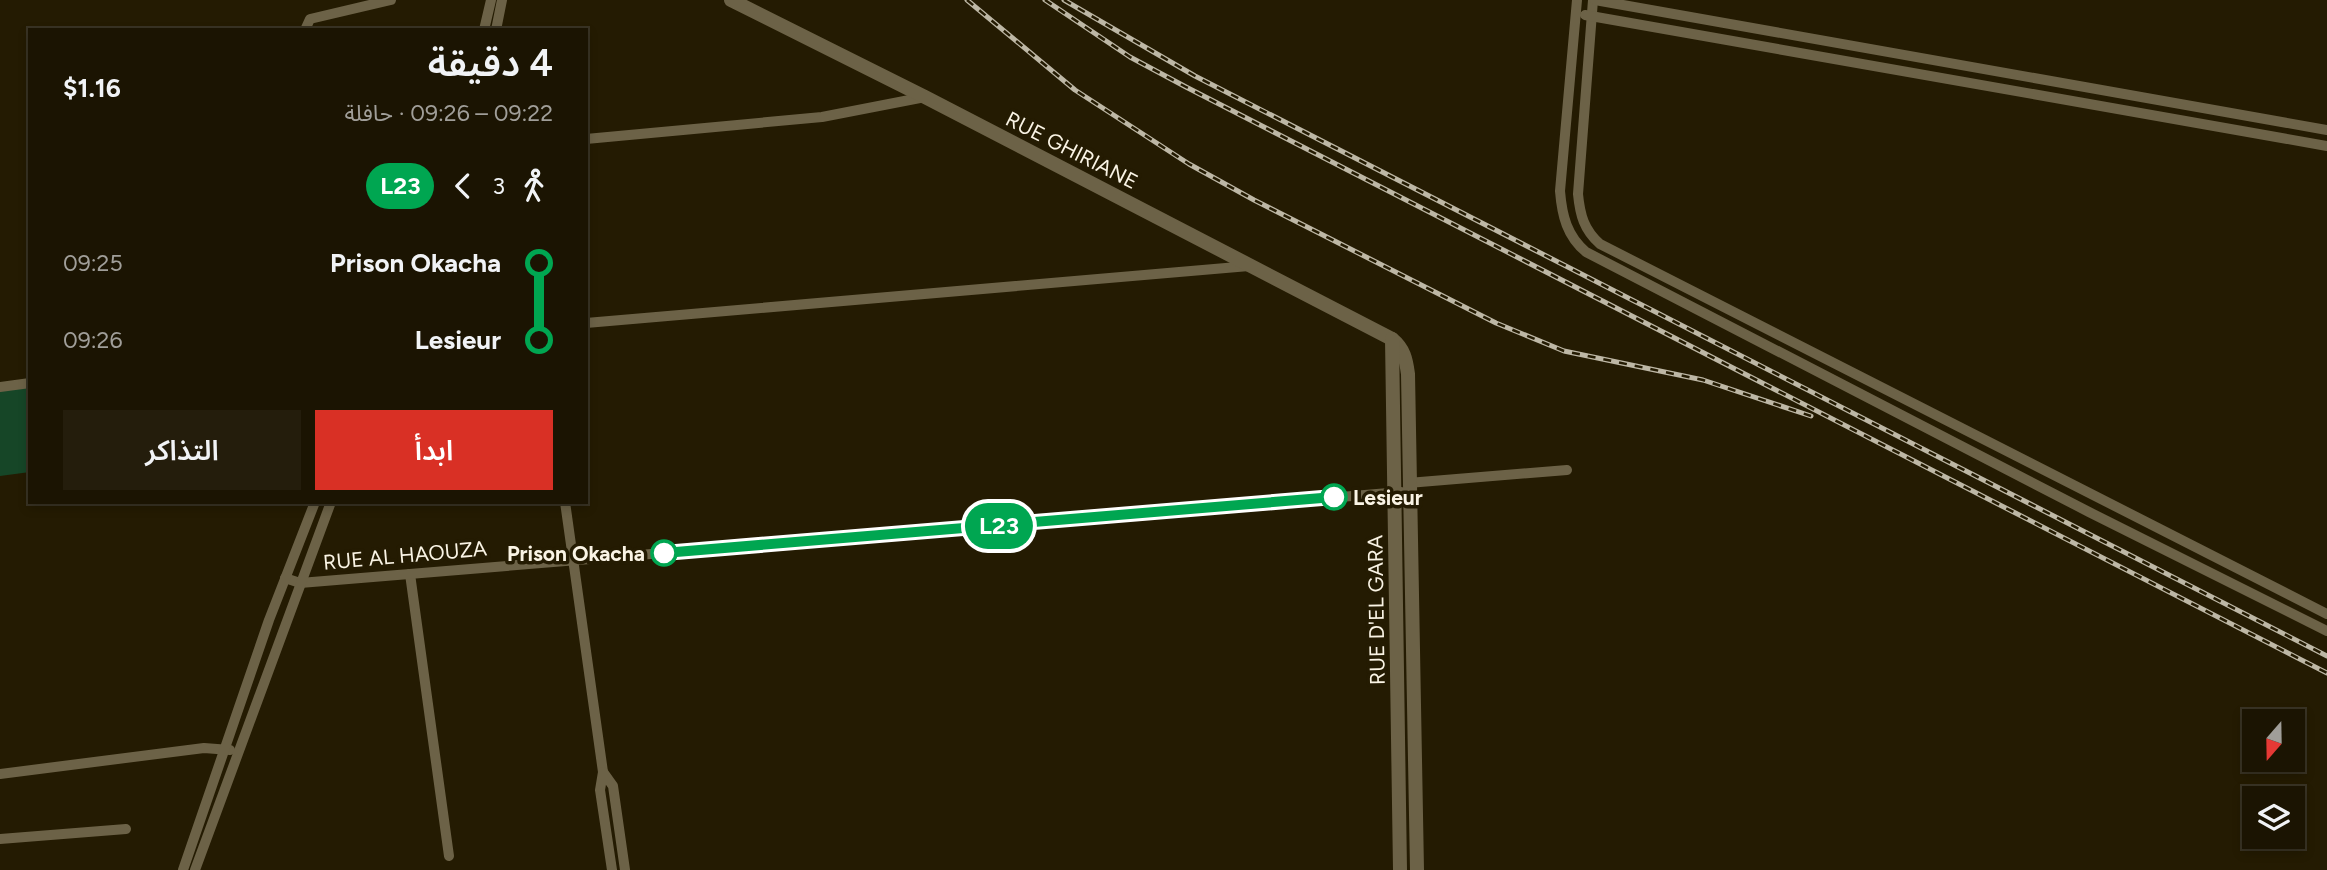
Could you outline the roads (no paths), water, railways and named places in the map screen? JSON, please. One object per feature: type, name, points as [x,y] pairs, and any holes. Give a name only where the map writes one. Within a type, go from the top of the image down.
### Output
[{"type":"street","points":[[306,28],[310,19],[391,0]]},
{"type":"street","points":[[484,28],[491,0]]},
{"type":"street","points":[[496,28],[502,0]]},
{"type":"street","name":"RUE GHIRIANE","points":[[732,0],[925,97],[1392,340]]},
{"type":"street","points":[[1577,0],[1561,177],[1563,213],[1574,241],[1594,258],[2327,631]]},
{"type":"street","points":[[2327,130],[1594,0],[1578,194],[1586,229],[1600,244],[2327,614]]},
{"type":"street","points":[[1576,13],[2327,146]]},
{"type":"street","points":[[1917,74],[1920,58]]},
{"type":"street","points":[[588,139],[822,117],[925,97]]},
{"type":"street","points":[[1563,213],[1580,210]]},
{"type":"street","points":[[588,323],[1250,266]]},
{"type":"street","name":"RUE D'EL GARA","points":[[1392,340],[1404,489],[1417,870]]},
{"type":"street","points":[[0,387],[28,383]]},
{"type":"street","name":"RUE AL HAOUZA","points":[[285,578],[300,583],[573,559],[813,542],[1404,489],[1567,470]]},
{"type":"street","name":"RUE D'EL GARA","points":[[1400,870],[1404,489]]},
{"type":"street","points":[[183,870],[224,748],[314,504]]},
{"type":"street","points":[[195,870],[330,504]]},
{"type":"street","points":[[565,504],[603,772],[600,790],[612,870]]},
{"type":"street","points":[[410,574],[449,856]]},
{"type":"street","points":[[0,774],[204,748],[224,748],[237,752]]},
{"type":"street","points":[[603,772],[613,786],[625,870]]},
{"type":"street","points":[[0,839],[127,829]]},
{"type":"railway","points":[[967,0],[1075,90],[1189,164],[1496,323],[1564,351],[1703,380],[1811,416]]},
{"type":"railway","points":[[1045,0],[1130,57],[1186,87],[2327,673]]},
{"type":"railway","points":[[1064,0],[1195,76],[2327,656]]},
{"type":"place","name":"Lesieur","points":[[1334,497]]},
{"type":"place","name":"Prison Okacha","points":[[664,553]]}]
